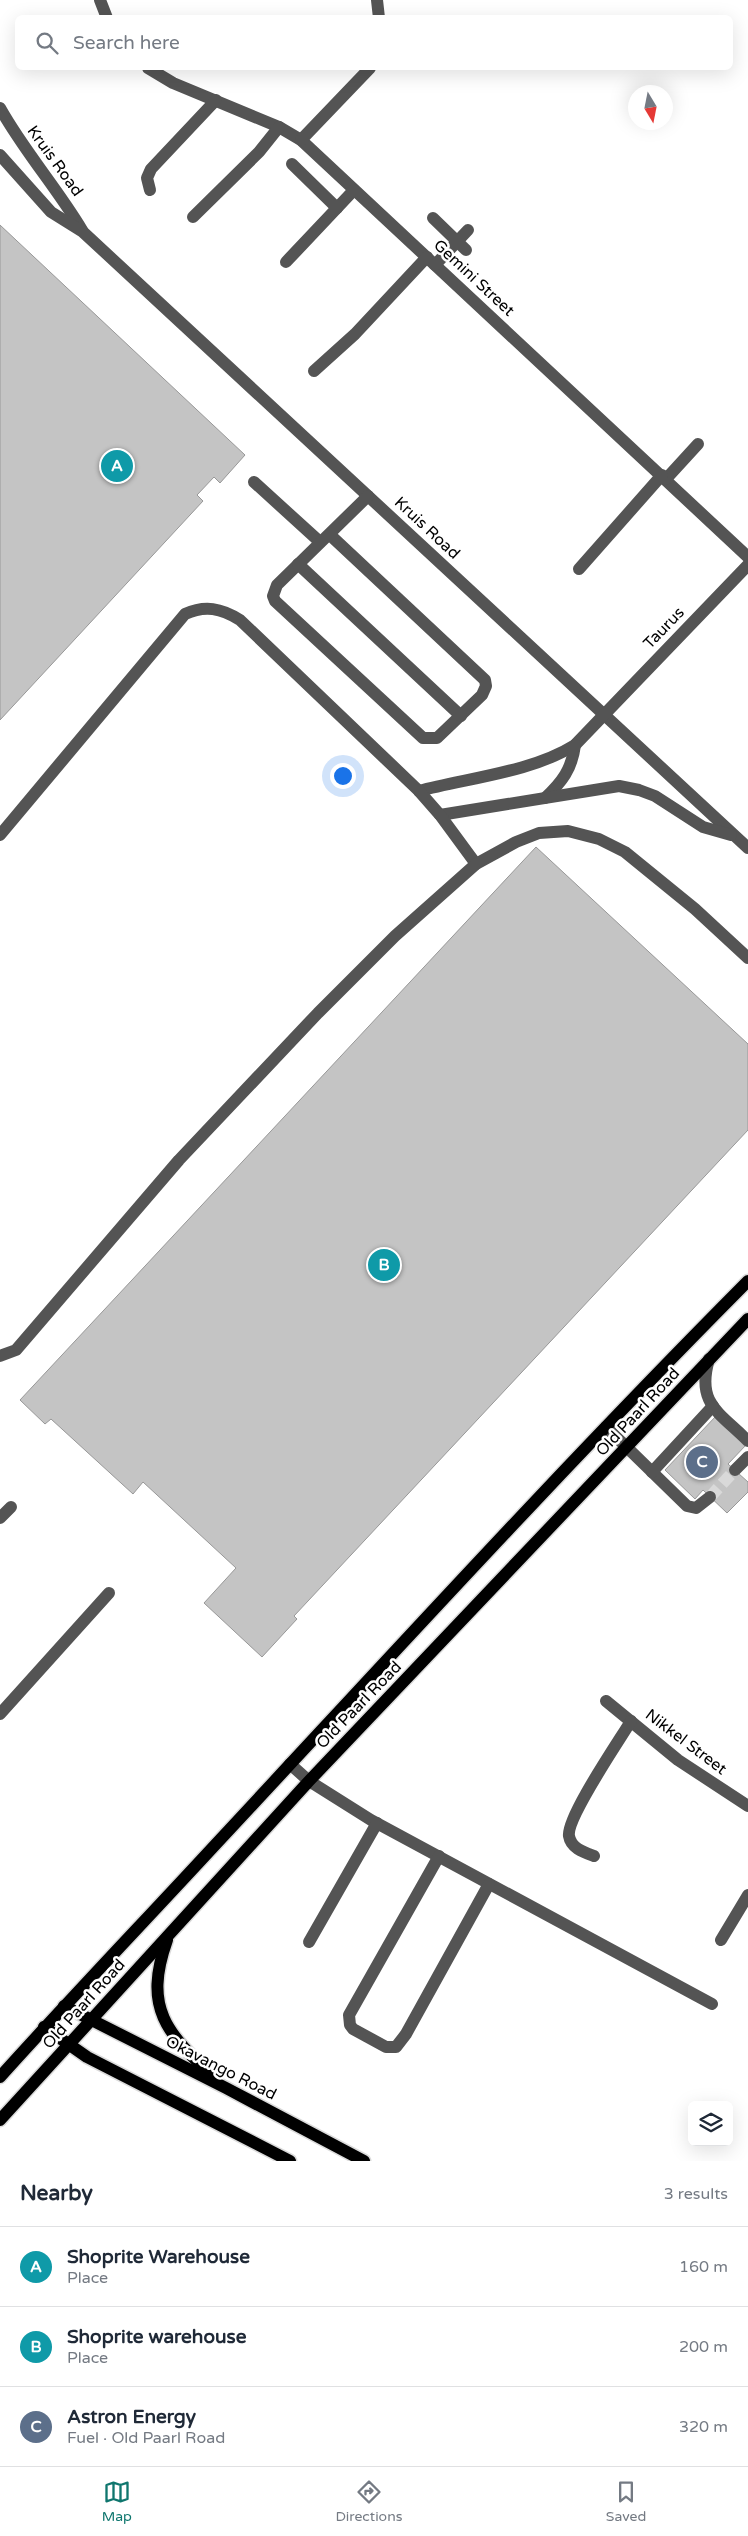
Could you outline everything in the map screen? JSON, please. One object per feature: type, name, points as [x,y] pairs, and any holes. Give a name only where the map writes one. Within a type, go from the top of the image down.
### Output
[{"type":"main road","name":"Old Paarl Road","points":[[0,2077],[64,2006],[606,1427],[748,1281]]},
{"type":"main road","name":"Old Paarl Road","points":[[0,2120],[309,1781],[748,1319]]},
{"type":"main road","points":[[169,1934],[157,1976],[157,1995],[160,2012],[178,2043],[226,2088]]},
{"type":"main road","name":"Okavango Road","points":[[64,2006],[226,2088],[364,2161]]},
{"type":"main road","points":[[44,2028],[87,2057],[290,2161]]},
{"type":"street","points":[[100,0],[106,15]]},
{"type":"street","points":[[377,0],[379,15]]},
{"type":"street","name":"Gemini Street","points":[[151,70],[173,83],[279,127],[301,140],[748,556]]},
{"type":"street","points":[[301,140],[368,70]]},
{"type":"street","points":[[150,190],[147,178],[151,169],[216,100]]},
{"type":"street","name":"Kruis Road","points":[[0,108],[16,136],[60,195],[83,232]]},
{"type":"street","points":[[193,217],[259,152],[279,127]]},
{"type":"street","name":"Kruis Road","points":[[0,155],[51,212],[83,232],[748,848]]},
{"type":"street","points":[[292,164],[337,208]]},
{"type":"street","points":[[286,262],[354,190]]},
{"type":"street","points":[[433,218],[462,246]]},
{"type":"street","points":[[314,371],[431,261],[462,246],[468,230]]},
{"type":"street","points":[[579,569],[664,477],[698,444]]},
{"type":"street","points":[[254,482],[324,538],[485,680],[486,686],[482,695],[437,738],[423,738],[275,602],[273,596],[277,585],[324,538],[368,496]]},
{"type":"street","points":[[298,564],[461,716]]},
{"type":"street","name":"Taurus","points":[[575,745],[748,564]]},
{"type":"street","points":[[0,835],[185,614],[198,608],[227,612],[240,620],[419,792],[440,815],[476,864]]},
{"type":"street","points":[[419,792],[538,763],[561,754],[575,745]]},
{"type":"street","points":[[545,798],[568,772],[573,761],[575,745]]},
{"type":"street","points":[[440,815],[601,787],[619,786],[655,796],[703,827],[736,837]]},
{"type":"street","points":[[0,1356],[16,1350],[179,1160],[318,1013],[395,936],[476,864],[539,833],[568,831],[599,839],[625,852],[695,910],[748,958]]},
{"type":"street","points":[[709,1359],[704,1384],[706,1396],[713,1406],[748,1441]]},
{"type":"street","points":[[652,1472],[713,1406]]},
{"type":"street","points":[[606,1427],[692,1508],[701,1505],[710,1497]]},
{"type":"street","points":[[735,1470],[748,1457]]},
{"type":"street","points":[[0,1518],[11,1507]]},
{"type":"street","points":[[0,1714],[109,1593]]},
{"type":"street","name":"Nikkel Street","points":[[606,1701],[678,1760],[748,1806]]},
{"type":"street","points":[[594,1856],[581,1851],[573,1845],[569,1838],[568,1828],[583,1798],[631,1721]]},
{"type":"street","points":[[290,1764],[309,1781],[378,1824],[712,2004]]},
{"type":"street","points":[[309,1942],[378,1824]]},
{"type":"street","points":[[439,1856],[350,2015],[352,2029],[386,2047],[396,2047],[406,2034],[489,1884]]},
{"type":"street","points":[[721,1940],[748,1895]]},
{"type":"building","points":[[0,225],[245,455],[220,483],[214,477],[197,495],[203,501],[0,720]]},
{"type":"building","points":[[536,847],[748,1044],[748,1130],[294,1616],[297,1619],[262,1657],[204,1603],[236,1568],[143,1482],[133,1494],[51,1419],[45,1424],[20,1400]]},
{"type":"building","points":[[716,1416],[746,1445],[728,1464],[748,1482],[748,1492],[727,1513],[703,1490],[695,1499],[665,1470]]},
{"type":"tunnel","points":[[710,1497],[735,1470]]},
{"type":"place","name":"Shoprite Warehouse","points":[[117,466]]},
{"type":"place","name":"Shoprite warehouse","points":[[384,1265]]},
{"type":"place","name":"Astron Energy","points":[[702,1462]]}]
